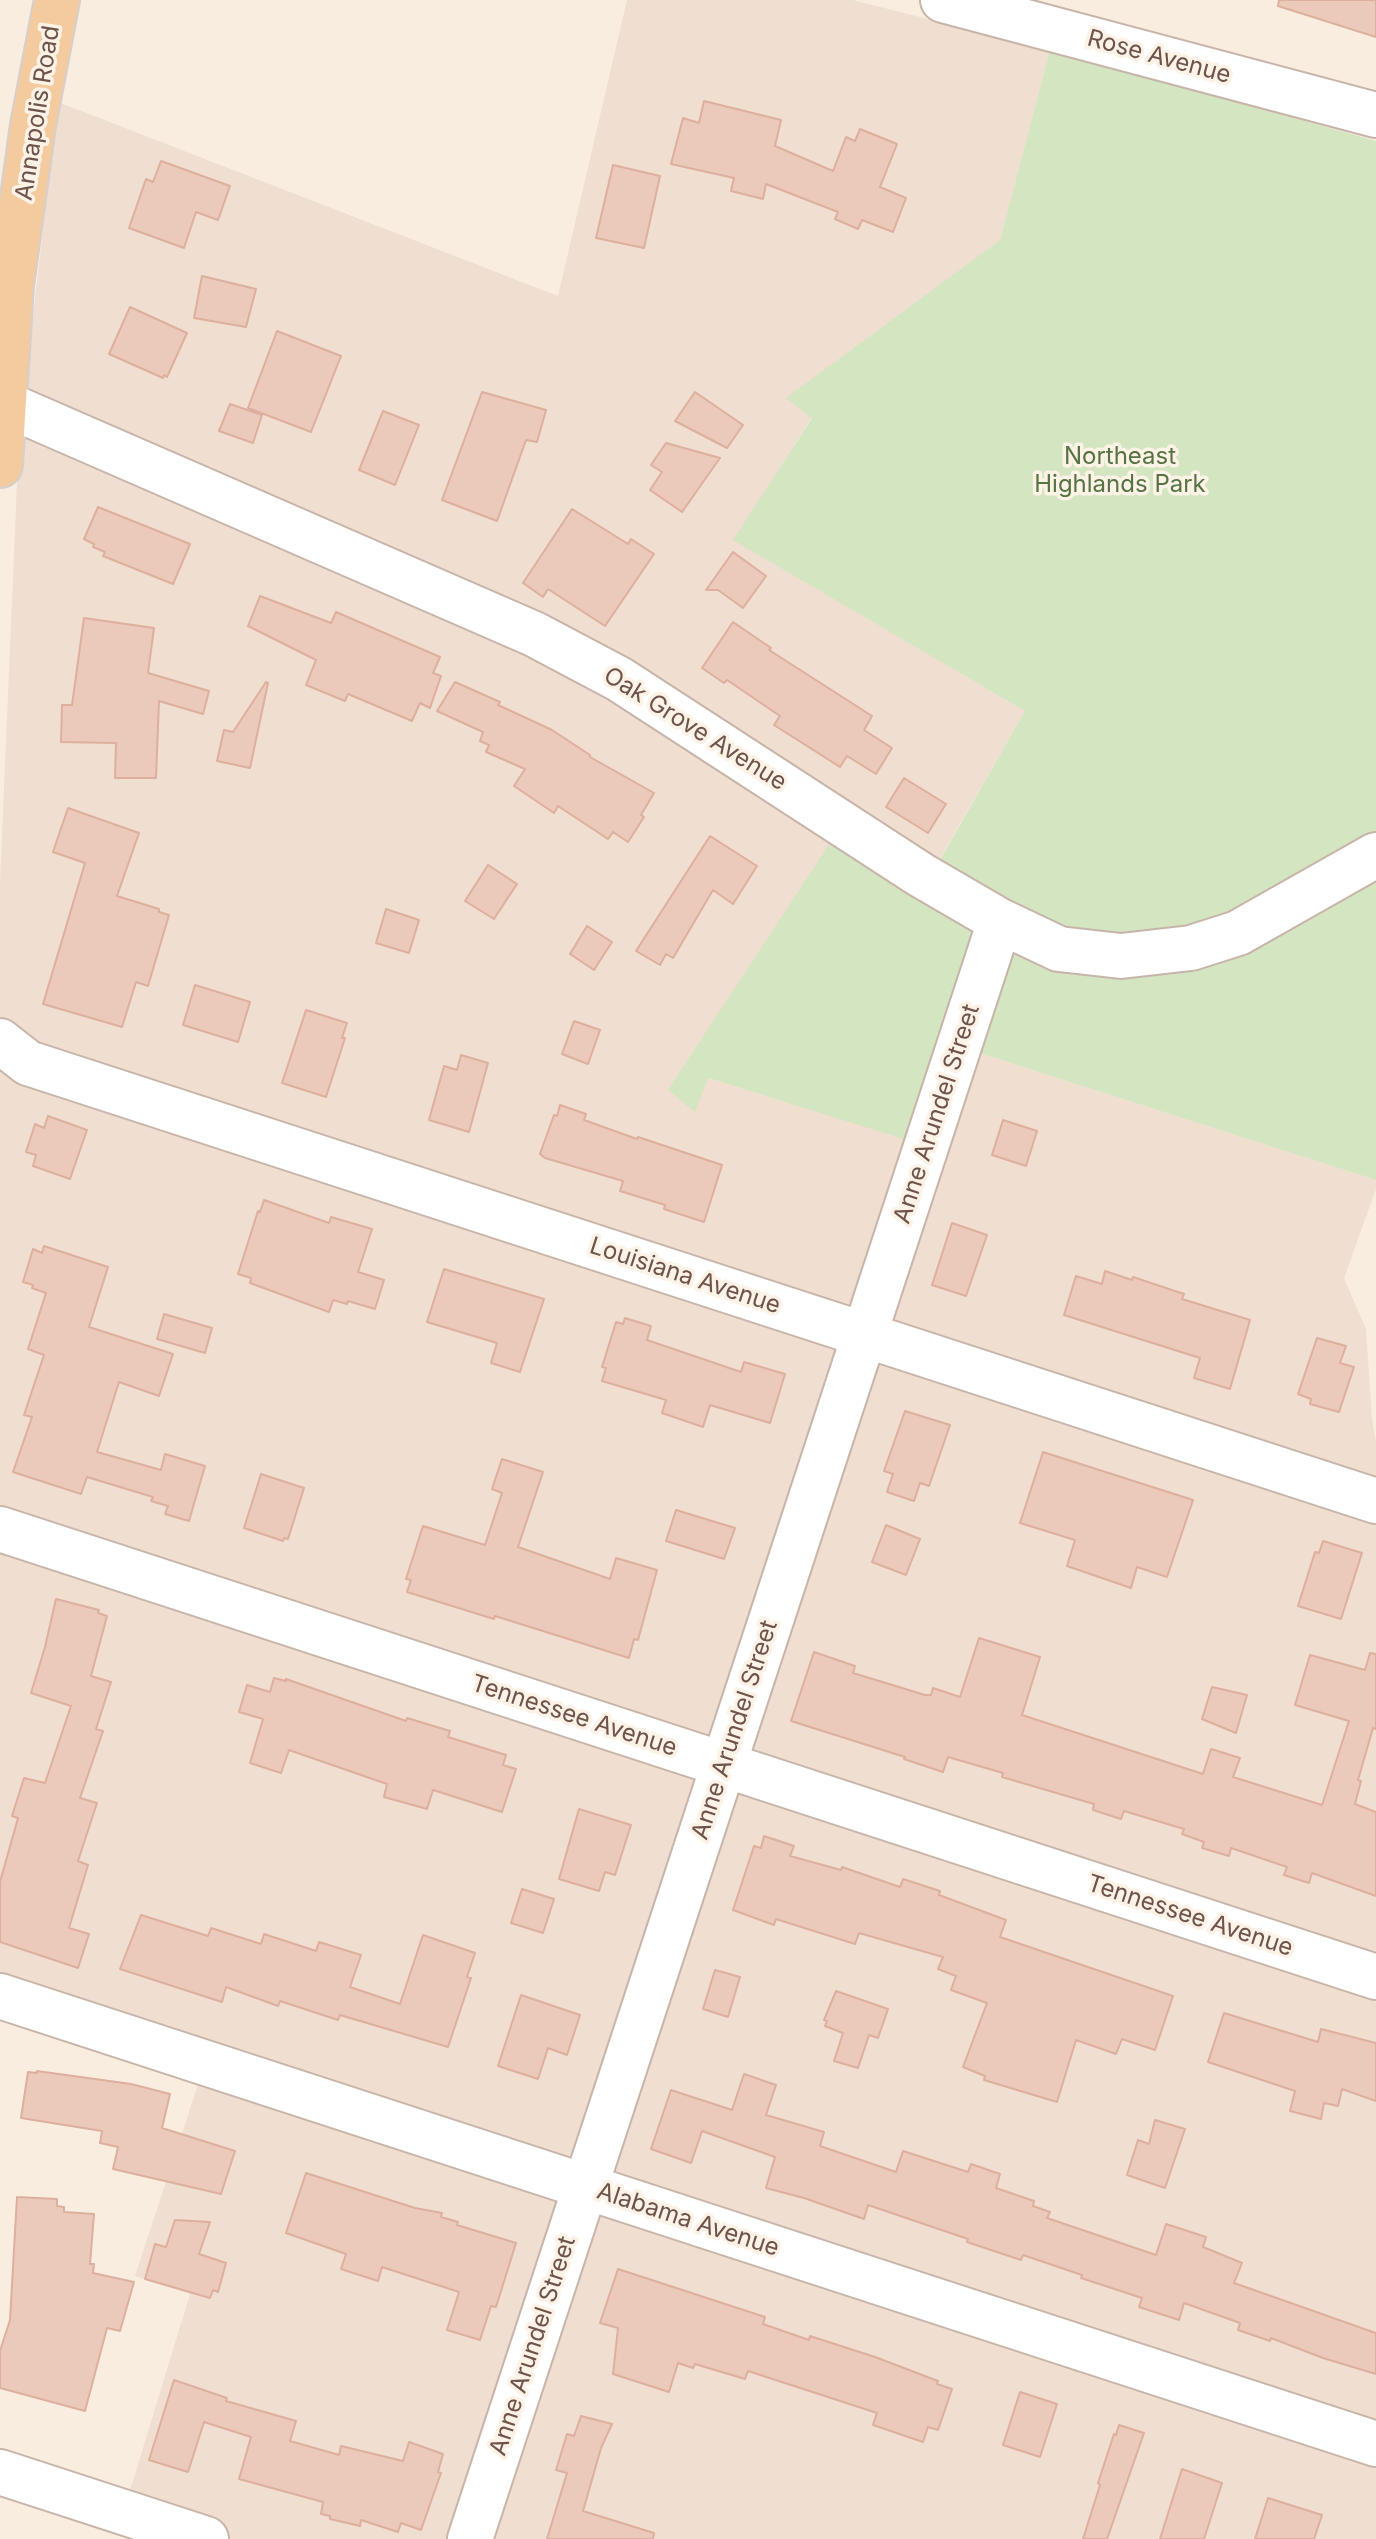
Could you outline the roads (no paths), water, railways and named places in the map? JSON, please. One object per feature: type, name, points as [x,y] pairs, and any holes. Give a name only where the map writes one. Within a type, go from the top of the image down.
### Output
[{"type":"main road","name":"Annapolis Road","points":[[0,465],[11,285],[33,125],[57,0]]},
{"type":"street","name":"Rose Avenue","points":[[943,0],[1376,115]]},
{"type":"street","name":"Oak Grove Avenue","points":[[3,403],[563,649],[619,679],[921,875],[1000,921],[1059,949],[1121,956],[1191,948],[1238,933],[1376,855]]},
{"type":"street","name":"Anne Arundel Street","points":[[470,2539],[1000,921]]},
{"type":"street","name":"Louisiana Avenue","points":[[0,1041],[28,1063],[1376,1501]]},
{"type":"street","name":"Tennessee Avenue","points":[[0,1529],[1376,1977]]},
{"type":"street","name":"Alabama Avenue","points":[[0,1996],[1376,2444]]},
{"type":"street","points":[[0,2472],[206,2539]]},
{"type":"park label","name":"Northeast Highlands Park","points":[[1120,471]]}]
